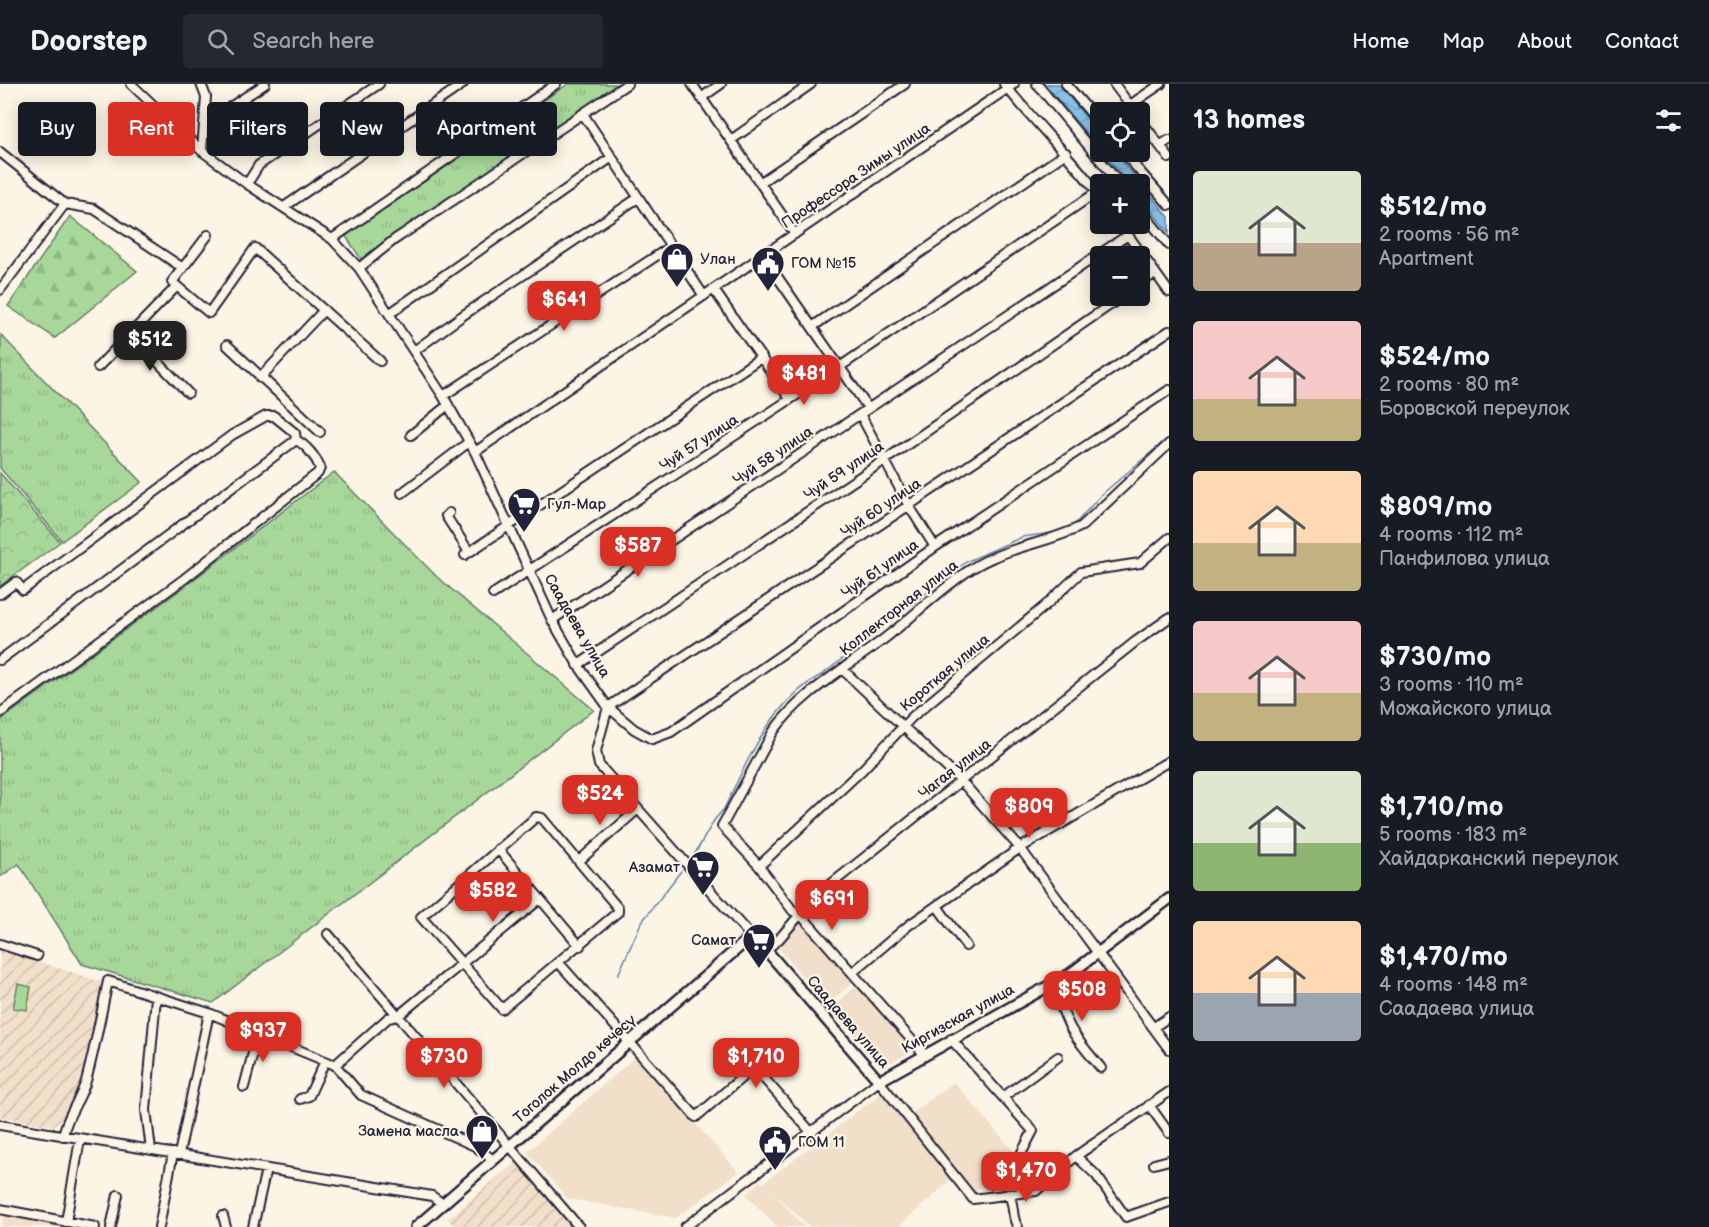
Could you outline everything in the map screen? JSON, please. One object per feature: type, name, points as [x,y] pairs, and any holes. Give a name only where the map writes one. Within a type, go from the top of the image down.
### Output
[{"type":"main road","name":"Киргизская улица","points":[[879,1081],[951,1039],[1051,986],[1100,954],[1169,899]]},
{"type":"main road","name":"Саадаева улица","points":[[755,941],[766,950],[879,1081]]},
{"type":"main road","name":"Тоголок Молдо көчөсү","points":[[416,1227],[745,942],[755,941]]},
{"type":"street","name":"Саадаева улица","points":[[131,84],[202,151],[311,228],[332,239],[359,268],[414,351],[475,452],[552,620],[578,665],[608,708],[596,751],[599,765],[755,941]]},
{"type":"street","points":[[201,84],[206,97],[206,123],[202,151]]},
{"type":"street","points":[[206,123],[265,84]]},
{"type":"street","points":[[247,184],[259,165],[379,84]]},
{"type":"street","points":[[284,207],[463,84]]},
{"type":"street","points":[[332,239],[556,84]]},
{"type":"street","points":[[359,268],[394,240],[627,84]]},
{"type":"street","points":[[692,84],[795,234]]},
{"type":"street","points":[[701,98],[721,84]]},
{"type":"street","points":[[731,140],[811,84]]},
{"type":"street","points":[[761,182],[905,84]]},
{"type":"street","points":[[1037,84],[1112,174]]},
{"type":"street","points":[[1066,84],[1090,112]]},
{"type":"street","points":[[1114,84],[1128,102]]},
{"type":"street","points":[[1134,102],[1161,84]]},
{"type":"street","points":[[1009,85],[1027,113],[1066,153],[1090,184]]},
{"type":"street","name":"Профессора Зимы улица","points":[[475,452],[714,290],[1009,85]]},
{"type":"street","points":[[583,114],[704,296]]},
{"type":"street","points":[[1150,131],[1169,158]]},
{"type":"street","points":[[1161,145],[1169,140]]},
{"type":"street","points":[[0,152],[65,204],[94,209],[183,268]]},
{"type":"street","points":[[812,327],[1066,153]]},
{"type":"street","points":[[389,314],[612,158]]},
{"type":"street","points":[[1132,162],[1169,205]]},
{"type":"street","points":[[414,351],[462,316],[638,198]]},
{"type":"street","name":"Чуй 57 улица","points":[[494,594],[1090,201]]},
{"type":"street","points":[[0,290],[65,204]]},
{"type":"street","points":[[1150,221],[1169,245]]},
{"type":"street","points":[[208,235],[172,282],[209,313],[255,248],[380,361]]},
{"type":"street","points":[[1128,235],[1169,292]]},
{"type":"street","name":"Чуй 58 улица","points":[[552,620],[1128,235]]},
{"type":"street","points":[[442,396],[670,246]]},
{"type":"street","points":[[763,256],[868,408]]},
{"type":"street","points":[[1150,277],[1155,273]]},
{"type":"street","points":[[98,367],[177,286]]},
{"type":"street","points":[[714,290],[790,399]]},
{"type":"street","name":"Чуй 59 улица","points":[[578,665],[885,460],[1108,306]]},
{"type":"street","points":[[260,378],[324,310]]},
{"type":"street","name":"Чуй 60 улица","points":[[608,708],[1169,331]]},
{"type":"street","points":[[131,334],[188,393]]},
{"type":"street","points":[[227,345],[320,432]]},
{"type":"street","points":[[449,513],[446,516],[467,554],[762,357]]},
{"type":"street","name":"Чуй 61 улица","points":[[608,708],[634,729],[652,739],[659,738],[935,547],[1169,390]]},
{"type":"street","points":[[411,435],[448,405]]},
{"type":"street","points":[[860,414],[909,506],[935,547]]},
{"type":"street","points":[[0,594],[16,582],[23,590],[232,435],[254,422],[274,416],[295,433],[296,440],[307,448],[320,468],[318,473],[184,579],[0,713]]},
{"type":"street","points":[[0,660],[296,440]]},
{"type":"street","points":[[402,493],[469,442]]},
{"type":"street","name":"Коллекторная улица","points":[[759,866],[722,826],[783,718],[970,569],[1020,548],[1064,535],[1082,526],[1169,444]]},
{"type":"street","name":"Короткая улица","points":[[759,866],[863,769],[901,728],[1046,605],[1081,572],[1140,563],[1169,538]]},
{"type":"street","name":"Чагая улица","points":[[766,950],[801,915],[814,897],[962,782],[1135,642],[1169,618]]},
{"type":"street","points":[[842,669],[901,728],[962,782],[1020,848],[1169,1049]]},
{"type":"street","points":[[853,972],[937,906],[1020,848],[1169,761]]},
{"type":"street","points":[[579,861],[638,809]]},
{"type":"street","points":[[539,817],[579,861],[618,910],[617,915],[502,1009],[422,920],[422,915],[498,849],[534,818],[539,817]]},
{"type":"street","points":[[498,849],[580,946]]},
{"type":"street","points":[[759,866],[793,911],[801,915],[924,1054]]},
{"type":"street","points":[[335,1065],[388,1018],[398,1016],[540,899]]},
{"type":"street","points":[[937,906],[966,946]]},
{"type":"street","points":[[328,934],[579,1227]]},
{"type":"street","points":[[0,944],[38,957]]},
{"type":"street","points":[[559,963],[696,1117],[754,1067],[811,1132]]},
{"type":"street","points":[[63,1136],[65,1121],[76,1107],[86,1081],[108,981],[209,1013],[335,1065],[361,1095],[475,1146],[493,1160]]},
{"type":"street","points":[[1051,986],[1061,1001],[1062,1012],[1072,1032],[1101,1068]]},
{"type":"street","points":[[151,1150],[146,1110],[156,997]]},
{"type":"street","points":[[159,1227],[209,1013]]},
{"type":"street","points":[[1154,1027],[1169,1017]]},
{"type":"street","points":[[244,1087],[258,1034]]},
{"type":"street","points":[[951,1039],[1033,1131],[1020,1156],[1021,1192]]},
{"type":"street","points":[[1003,1097],[1058,1057]]},
{"type":"street","points":[[300,1099],[309,1096],[325,1061]]},
{"type":"street","name":"Саадаева улица","points":[[879,1081],[973,1199],[1036,1191],[1076,1156]]},
{"type":"street","points":[[685,1227],[879,1081]]},
{"type":"street","points":[[1169,1092],[1076,1156],[1096,1175],[1126,1217],[1169,1202]]},
{"type":"street","points":[[1149,1105],[1169,1133]]},
{"type":"street","points":[[0,1125],[432,1196],[443,1204]]},
{"type":"street","points":[[66,1222],[80,1138]]},
{"type":"street","points":[[1154,1164],[1169,1160]]},
{"type":"street","points":[[253,1227],[266,1168]]},
{"type":"street","points":[[1008,1194],[1014,1202],[1013,1220],[1018,1227]]},
{"type":"street","points":[[111,1227],[118,1195]]},
{"type":"street","points":[[0,1209],[95,1227]]},
{"type":"street","points":[[223,1216],[226,1227]]},
{"type":"shaded area","points":[[802,921],[854,981],[827,1005],[778,947]]},
{"type":"shaded area","points":[[0,949],[105,983],[75,1103],[54,1126],[0,1117]]},
{"type":"shaded area","points":[[858,985],[915,1049],[882,1067],[831,1008]]},
{"type":"shaded area","points":[[635,1057],[739,1172],[676,1218],[568,1199],[527,1152]]},
{"type":"shaded area","points":[[954,1082],[1016,1154],[975,1192],[911,1114]]},
{"type":"shaded area","points":[[882,1093],[952,1179],[898,1227],[810,1227],[769,1189],[805,1227],[777,1227],[746,1195],[760,1181],[763,1183]]},
{"type":"shaded area","points":[[518,1160],[574,1227],[456,1227],[448,1219]]},
{"type":"shaded area","points":[[4,1215],[71,1227],[2,1227]]},
{"type":"green space","points":[[568,84],[620,84],[557,127],[557,102],[541,102]]},
{"type":"green space","points":[[462,156],[513,156],[361,259],[345,235]]},
{"type":"green space","points":[[70,216],[137,271],[55,338],[8,306]]},
{"type":"green space","points":[[1,335],[142,482],[62,541],[0,468]]},
{"type":"green space","points":[[334,472],[436,576],[594,710],[213,1003],[82,964],[19,864],[0,877],[0,721],[184,587]]},
{"type":"green space","points":[[0,473],[60,542],[0,586]]},
{"type":"green space","points":[[18,984],[31,987],[27,1010],[13,1008]]},
{"type":"water","points":[[1045,84],[1059,84],[1090,122],[1090,138]]},
{"type":"water","points":[[1110,162],[1122,162],[1133,174],[1121,174]]},
{"type":"water","points":[[1150,195],[1169,217],[1169,233],[1150,210]]},
{"type":"waterway","points":[[693,857],[715,819],[724,809],[752,751],[789,699],[966,562],[1022,537],[1059,532],[1075,524],[1101,495],[1169,437]]},
{"type":"waterway","points":[[618,975],[641,923],[681,871]]},
{"type":"place","name":"Улан","points":[[677,288]]},
{"type":"place","name":"ГОМ №15","points":[[768,292]]},
{"type":"place","name":"Гул-Мар","points":[[524,533]]},
{"type":"place","name":"Азамат","points":[[703,896]]},
{"type":"place","name":"Самат","points":[[759,969]]},
{"type":"place","name":"Замена масла","points":[[482,1160]]},
{"type":"place","name":"ГОМ 11","points":[[775,1171]]}]
